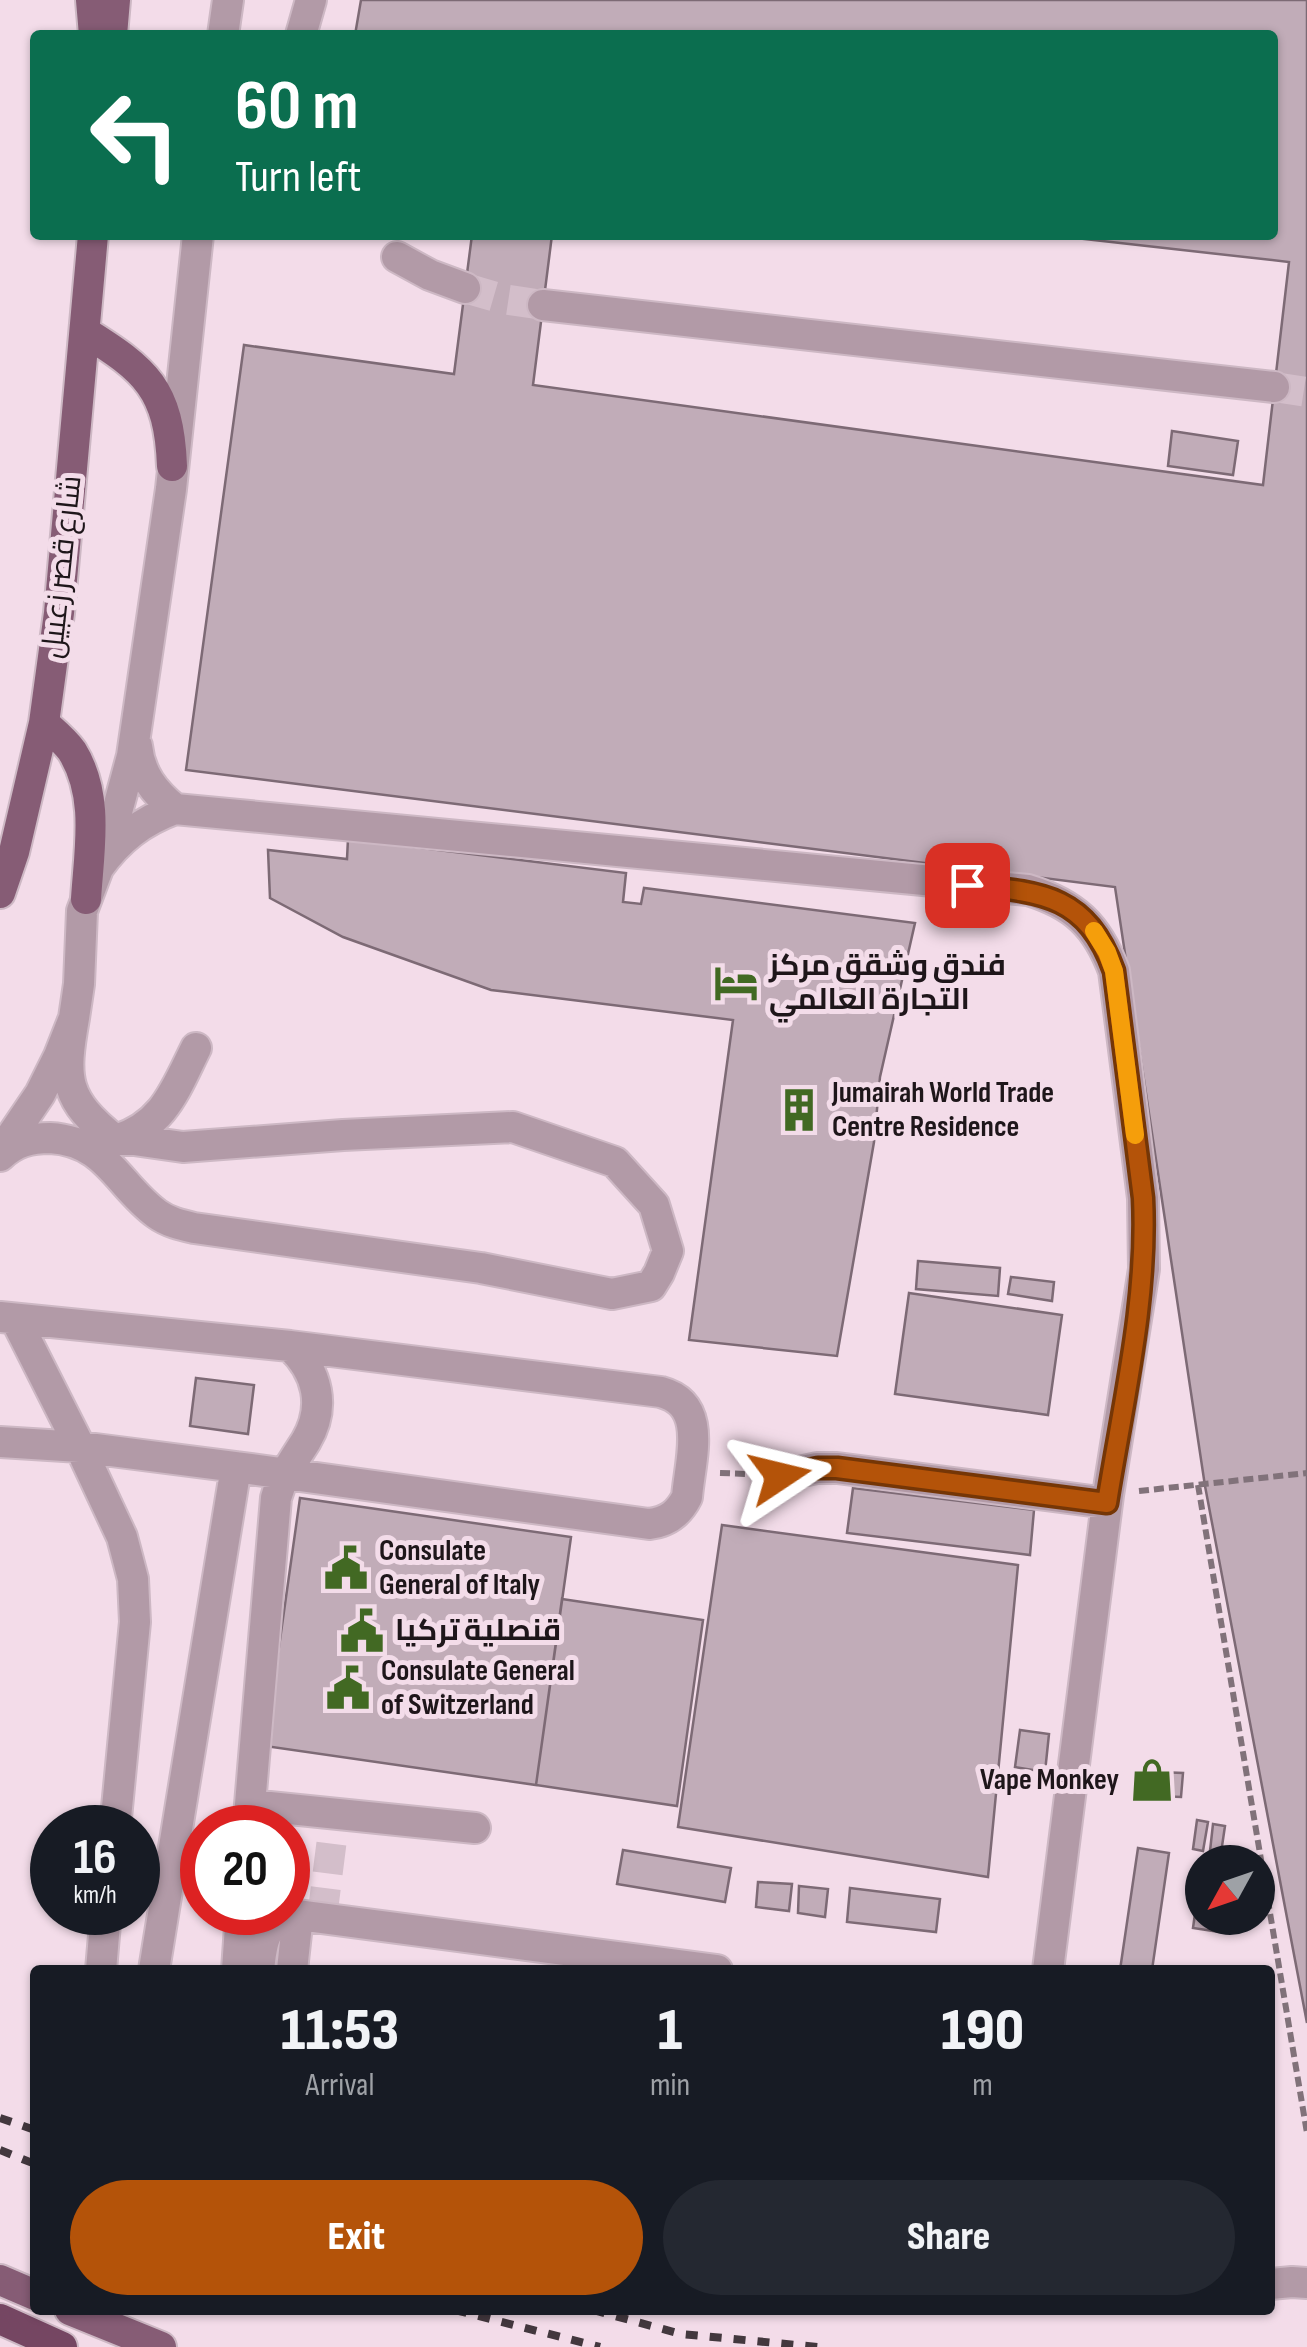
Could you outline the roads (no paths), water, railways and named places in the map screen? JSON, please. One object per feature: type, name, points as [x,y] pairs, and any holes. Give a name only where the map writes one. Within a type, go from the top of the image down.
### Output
[{"type":"highway","points":[[0,2319],[62,2347]]},
{"type":"main road","points":[[91,0],[94,30]]},
{"type":"main road","points":[[112,30],[115,0]]},
{"type":"main road","name":"شارع قصر زعبيل","points":[[0,893],[14,852],[44,723],[59,613],[93,240]]},
{"type":"main road","points":[[84,332],[129,360],[148,381],[163,407],[171,436],[172,466]]},
{"type":"main road","points":[[44,723],[70,748],[87,787],[91,828],[86,899]]},
{"type":"main road","points":[[0,2280],[30,2293]]},
{"type":"main road","points":[[81,2315],[161,2347]]},
{"type":"lane","points":[[224,30],[228,0]]},
{"type":"lane","points":[[302,30],[310,0]]},
{"type":"lane","points":[[0,1154],[22,1140],[66,1139],[102,1158],[158,1215],[175,1224],[482,1268],[612,1294],[651,1286],[668,1251],[654,1205],[615,1162],[512,1127],[183,1147],[114,1140],[80,1108],[66,1062],[79,984],[80,927],[86,899],[124,794],[136,737],[197,240]]},
{"type":"lane","points":[[397,257],[465,288]]},
{"type":"lane","points":[[543,305],[1274,387]]},
{"type":"lane","points":[[136,737],[142,771],[162,799],[176,809]]},
{"type":"lane","points":[[98,868],[139,825],[176,809],[1028,890],[1066,905],[1096,934],[1114,971],[1143,1198],[1144,1269],[1108,1499],[1049,1965]]},
{"type":"lane","points":[[0,1154],[40,1094],[74,1018]]},
{"type":"lane","points":[[114,1140],[142,1129],[164,1108],[196,1048]]},
{"type":"lane","points":[[0,1442],[80,1447],[649,1524],[668,1519],[687,1497],[694,1426],[684,1403],[674,1395],[290,1346],[8,1318]]},
{"type":"lane","points":[[8,1318],[80,1447],[129,1558],[136,1600],[117,1805]]},
{"type":"lane","points":[[250,1805],[276,1498],[285,1473],[314,1426],[318,1409],[312,1374],[290,1346]]},
{"type":"lane","points":[[155,1965],[236,1467]]},
{"type":"lane","points":[[780,1476],[837,1468],[1108,1499]]},
{"type":"lane","points":[[310,1819],[475,1828]]},
{"type":"lane","points":[[310,1917],[679,1965]]},
{"type":"lane","points":[[101,1965],[104,1935]]},
{"type":"lane","points":[[237,1965],[239,1935]]},
{"type":"lane","points":[[259,1965],[266,1935]]},
{"type":"lane","points":[[293,1965],[296,1935]]},
{"type":"tunnel","points":[[465,288],[543,305]]},
{"type":"tunnel","points":[[1274,387],[1307,392]]},
{"type":"tunnel","points":[[322,1918],[335,1815]]},
{"type":"railway","points":[[0,2118],[30,2128]]},
{"type":"railway","points":[[0,2150],[30,2162]]},
{"type":"railway","points":[[475,2315],[600,2347]]},
{"type":"railway","points":[[611,2315],[681,2334],[818,2347]]},
{"type":"place","name":"فندق وشقق مركز التجارة العالمي","points":[[736,983]]},
{"type":"place","name":"Jumairah World Trade Centre Residence","points":[[799,1110]]},
{"type":"place","name":"Consulate General of Italy","points":[[346,1568]]},
{"type":"place","name":"قنصلية تركيا","points":[[362,1631]]},
{"type":"place","name":"Consulate General of Switzerland","points":[[348,1688]]},
{"type":"place","name":"Vape Monkey","points":[[1152,1780]]}]
